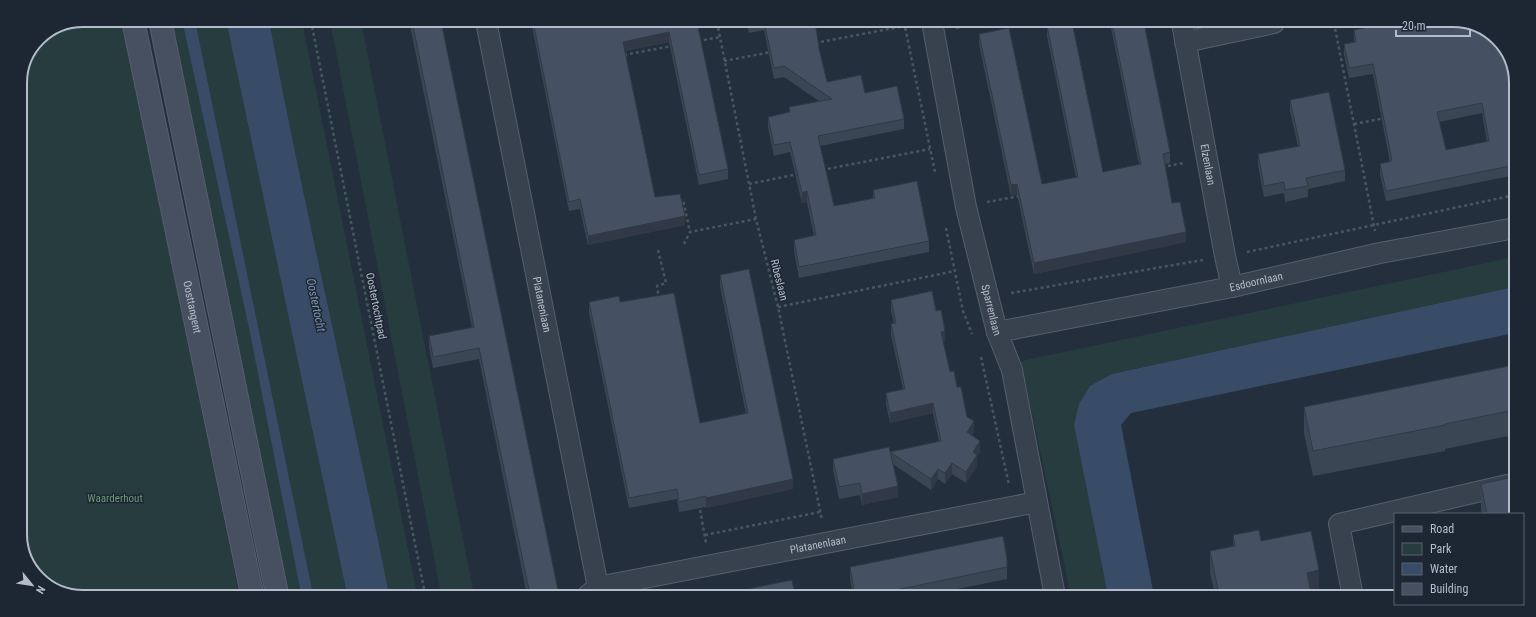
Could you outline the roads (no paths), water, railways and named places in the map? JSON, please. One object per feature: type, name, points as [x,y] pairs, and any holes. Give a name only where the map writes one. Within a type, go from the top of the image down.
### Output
[{"type":"main road","name":"Oosttangent","points":[[134,27],[251,590]]},
{"type":"main road","points":[[161,27],[276,590]]},
{"type":"street","name":"Platanenlaan","points":[[487,27],[593,590]]},
{"type":"street","name":"Sparrenlaan","points":[[933,27],[966,206],[997,332],[1012,370],[1054,590]]},
{"type":"street","name":"Elzenlaan","points":[[1232,287],[1206,158],[1184,32],[1234,27]]},
{"type":"street","name":"Esdoornlaan","points":[[997,332],[1232,287],[1380,253],[1509,229]]},
{"type":"street","points":[[1353,590],[1340,524],[1509,485]]},
{"type":"street","name":"Platanenlaan","points":[[598,590],[710,565],[1037,502]]},
{"type":"water","points":[[184,27],[196,27],[312,590],[300,590],[250,333]]},
{"type":"water","name":"Oostertocht","points":[[227,27],[270,27],[388,590],[346,590]]},
{"type":"water","points":[[1509,288],[1509,334],[1131,413],[1121,425],[1153,590],[1107,590],[1074,425],[1079,404],[1090,386],[1112,374]]},
{"type":"park label","name":"Waarderhout","points":[[115,498]]}]
